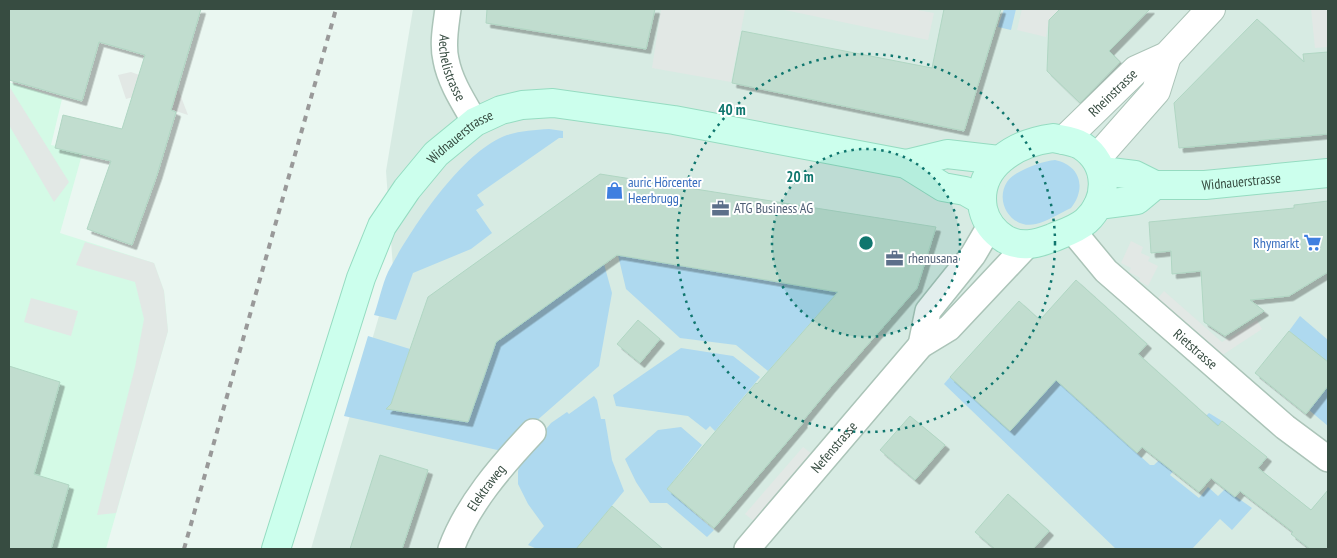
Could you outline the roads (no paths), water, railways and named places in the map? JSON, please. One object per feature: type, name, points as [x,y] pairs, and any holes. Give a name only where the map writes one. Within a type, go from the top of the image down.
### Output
[{"type":"main road","name":"Widnauerstrasse","points":[[276,549],[361,278],[382,226],[407,189],[436,154],[474,122],[501,110],[522,105],[553,102],[674,120],[906,164],[943,187],[965,191],[981,200]]},
{"type":"main road","points":[[1053,138],[1064,140],[1080,145],[1099,165],[1104,182],[1103,192],[1098,205],[1085,222],[1072,230],[1038,243],[1028,245],[1008,240],[997,234],[990,226],[984,214],[981,200],[988,172],[999,160],[1039,140],[1053,138]]},
{"type":"main road","name":"Widnauerstrasse","points":[[906,164],[947,154],[999,160]]},
{"type":"main road","name":"Widnauerstrasse","points":[[1099,165],[1135,175],[1155,185],[1205,185],[1328,173]]},
{"type":"main road","points":[[1098,205],[1137,200],[1155,185]]},
{"type":"street","name":"Aechelistrasse","points":[[448,9],[445,26],[445,60],[459,95],[474,122]]},
{"type":"street","name":"Rheinstrasse","points":[[1064,140],[1136,70],[1167,56],[1212,9]]},
{"type":"street","name":"Rheinstrasse","points":[[1099,165],[1156,91],[1167,56]]},
{"type":"street","name":"Nefenstrasse","points":[[920,345],[928,311],[973,255],[990,226]]},
{"type":"street","name":"Rietstrasse","points":[[1072,230],[1106,271],[1285,426],[1328,459]]},
{"type":"street","name":"Nefenstrasse","points":[[747,549],[920,345],[949,328],[1028,245]]},
{"type":"street","name":"Elektraweg","points":[[451,549],[457,533],[486,488],[533,432]]},
{"type":"railway","points":[[184,549],[336,9]]},
{"type":"place","name":"auric Hörcenter Heerbrugg","points":[[614,190]]},
{"type":"place","name":"ATG Business AG","points":[[720,208]]},
{"type":"place","name":"Rhymarkt","points":[[1313,243]]},
{"type":"place","name":"rhenusana","points":[[894,258]]}]
